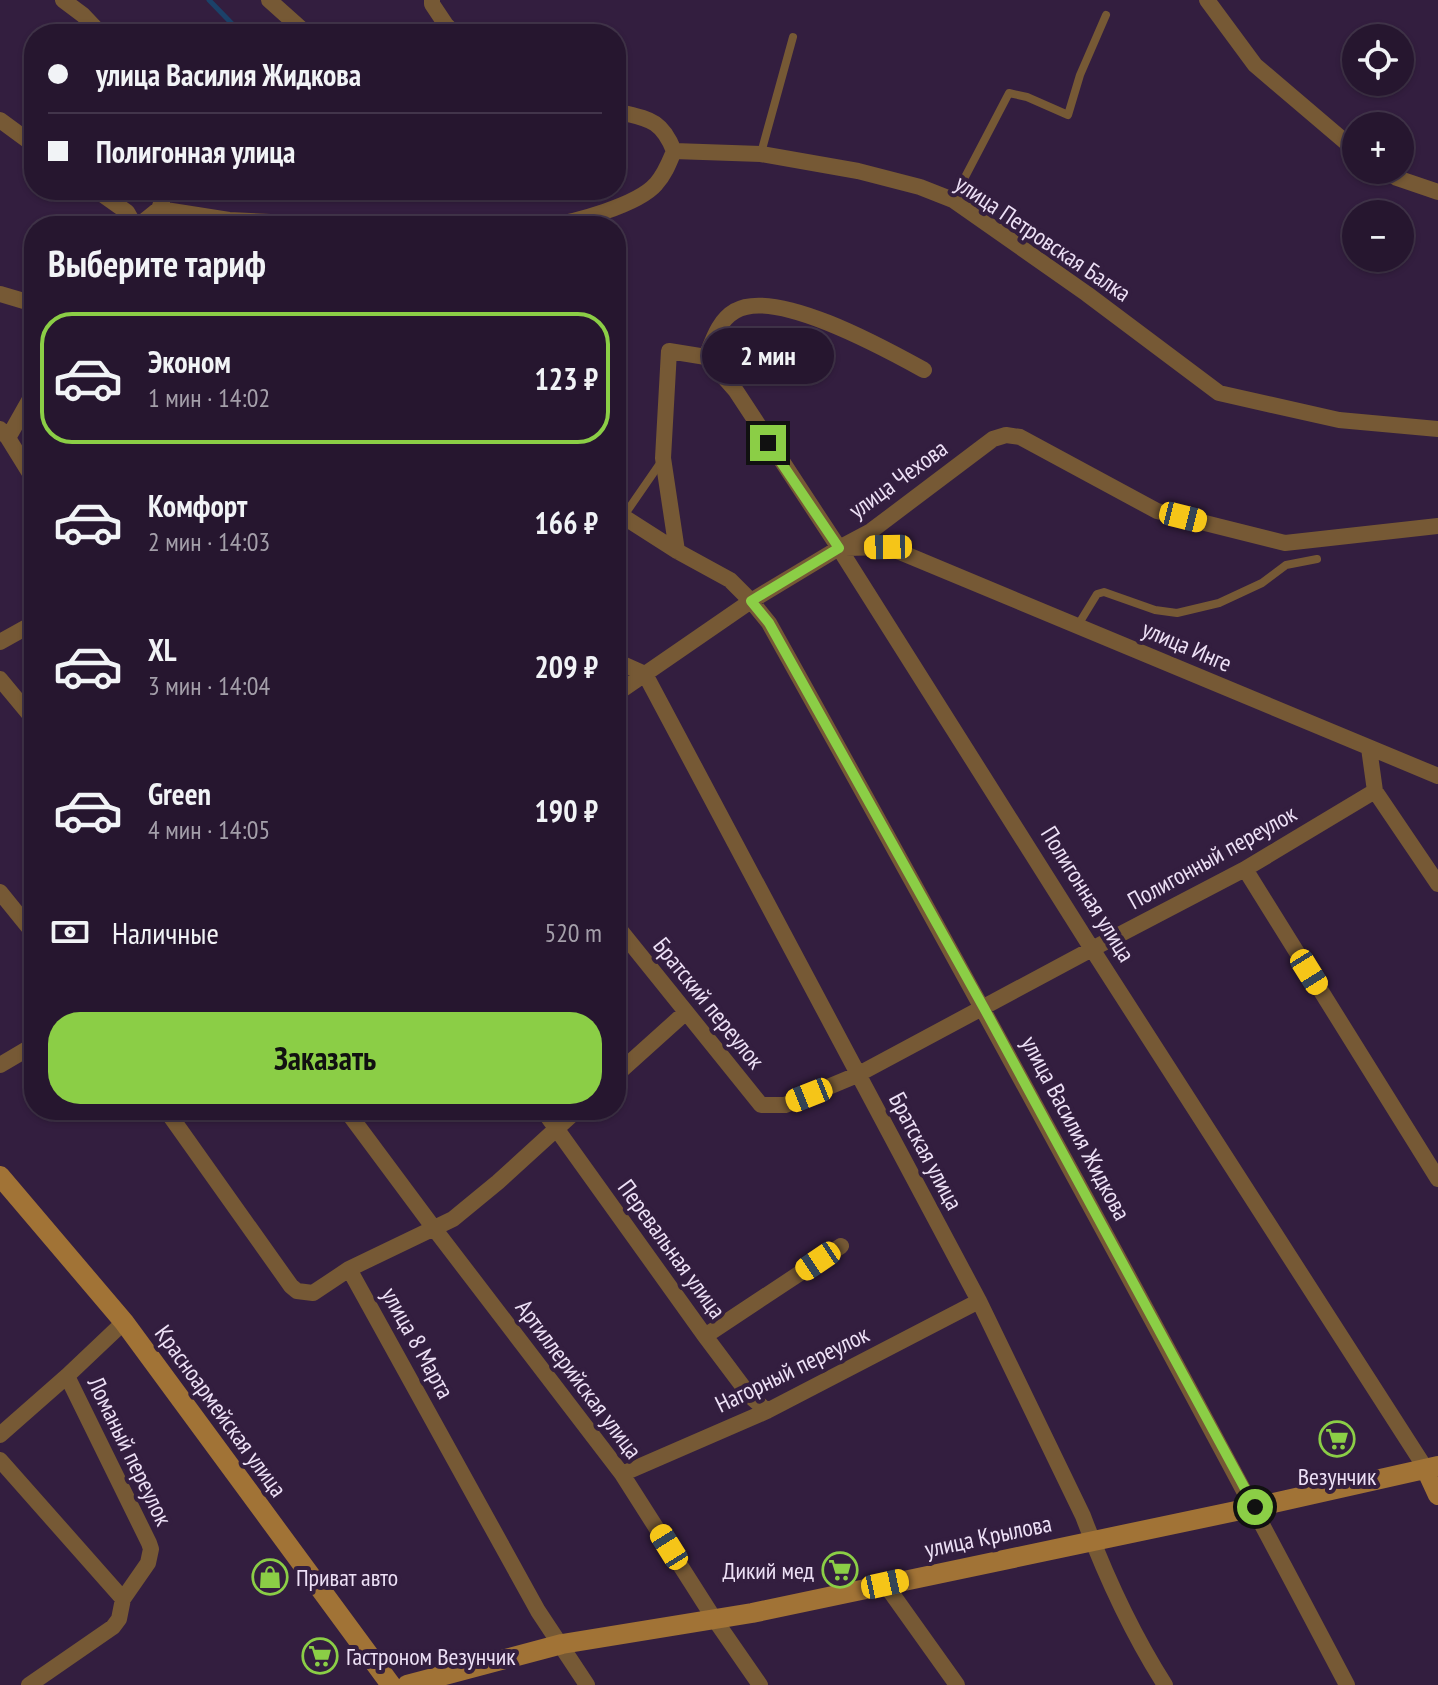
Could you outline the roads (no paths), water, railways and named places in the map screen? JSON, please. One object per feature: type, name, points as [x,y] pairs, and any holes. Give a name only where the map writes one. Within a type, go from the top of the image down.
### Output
[{"type":"main road","name":"Красноармейская улица","points":[[0,1176],[124,1322],[391,1685]]},
{"type":"main road","name":"Полигонная улица","points":[[1432,1467],[1438,1495]]},
{"type":"main road","name":"улица Крылова","points":[[407,1685],[562,1644],[715,1620],[1432,1467]]},
{"type":"street","points":[[63,0],[92,24]]},
{"type":"street","points":[[269,0],[296,24]]},
{"type":"street","points":[[432,0],[445,24]]},
{"type":"street","points":[[1207,0],[1255,65],[1342,139]]},
{"type":"street","points":[[586,216],[638,199],[655,185],[667,169],[674,151],[662,127],[626,114]]},
{"type":"street","points":[[0,120],[24,138]]},
{"type":"street","name":"улица Петровская Балка","points":[[674,151],[761,154],[858,171],[920,187],[953,200],[1087,294],[1219,393],[1339,420],[1438,429]]},
{"type":"street","points":[[1414,184],[1438,192]]},
{"type":"street","points":[[110,200],[130,216]]},
{"type":"street","points":[[150,216],[159,209],[162,200]]},
{"type":"street","points":[[159,209],[204,216]]},
{"type":"street","points":[[0,294],[24,301]]},
{"type":"street","points":[[677,551],[663,458],[669,351],[706,357],[718,326],[733,312],[745,306],[779,308],[796,311],[873,342],[924,370]]},
{"type":"street","name":"Полигонная улица","points":[[706,357],[736,391],[839,548],[1092,949],[1432,1467]]},
{"type":"street","points":[[24,406],[4,434],[24,465]]},
{"type":"street","name":"улица Чехова","points":[[626,687],[751,601],[871,531],[993,439],[1006,435],[1020,437],[1157,511],[1285,543],[1438,526]]},
{"type":"street","points":[[626,519],[730,580],[751,601]]},
{"type":"street","name":"улица Инге","points":[[839,548],[888,547],[1438,776]]},
{"type":"street","name":"улица Василия Жидкова","points":[[751,601],[769,623],[984,1008],[1255,1507],[1347,1685]]},
{"type":"street","points":[[0,642],[24,629]]},
{"type":"street","points":[[626,665],[645,674]]},
{"type":"street","name":"Братская улица","points":[[645,674],[979,1301],[1147,1656],[1165,1685]]},
{"type":"street","points":[[0,679],[24,708]]},
{"type":"street","points":[[1369,748],[1375,791],[1438,884]]},
{"type":"street","name":"Полигонный переулок","points":[[857,1075],[1245,869],[1375,791]]},
{"type":"street","points":[[1245,869],[1438,1179]]},
{"type":"street","points":[[0,892],[24,922]]},
{"type":"street","name":"Братский переулок","points":[[626,937],[761,1105],[785,1105],[857,1075]]},
{"type":"street","points":[[626,1066],[686,1012]]},
{"type":"street","points":[[0,1065],[24,1051]]},
{"type":"street","points":[[173,1120],[291,1286],[305,1293],[313,1293],[349,1269],[453,1219],[566,1120]]},
{"type":"street","name":"Артиллерийская улица","points":[[353,1120],[622,1474],[760,1685]]},
{"type":"street","name":"Перевальная улица","points":[[550,1120],[705,1336],[750,1396],[767,1411]]},
{"type":"street","points":[[705,1336],[841,1246]]},
{"type":"street","name":"улица 8 Марта","points":[[349,1269],[538,1611],[587,1685]]},
{"type":"street","name":"Нагорный переулок","points":[[622,1474],[767,1411],[979,1301]]},
{"type":"street","name":"Ломаный переулок","points":[[0,1435],[124,1322]]},
{"type":"street","name":"Ломаный переулок","points":[[29,1685],[113,1627],[119,1619],[123,1599],[148,1563],[151,1549],[67,1376]]},
{"type":"street","points":[[0,1460],[123,1599]]},
{"type":"street","points":[[885,1584],[957,1685]]},
{"type":"lane","points":[[953,200],[1009,93],[1027,97],[1068,115],[1080,75],[1106,15]]},
{"type":"lane","points":[[761,154],[793,37]]},
{"type":"lane","points":[[626,506],[663,458]]},
{"type":"lane","points":[[1078,626],[1097,594],[1104,592],[1155,610],[1177,613],[1219,603],[1262,583],[1286,565],[1317,559]]},
{"type":"waterway","points":[[209,0],[232,24]]},
{"type":"place","name":"Везунчик","points":[[1337,1439]]},
{"type":"place","name":"Дикий мед","points":[[840,1570]]},
{"type":"place","name":"Приват авто","points":[[270,1577]]},
{"type":"place","name":"Гастроном Везунчик","points":[[320,1656]]}]
